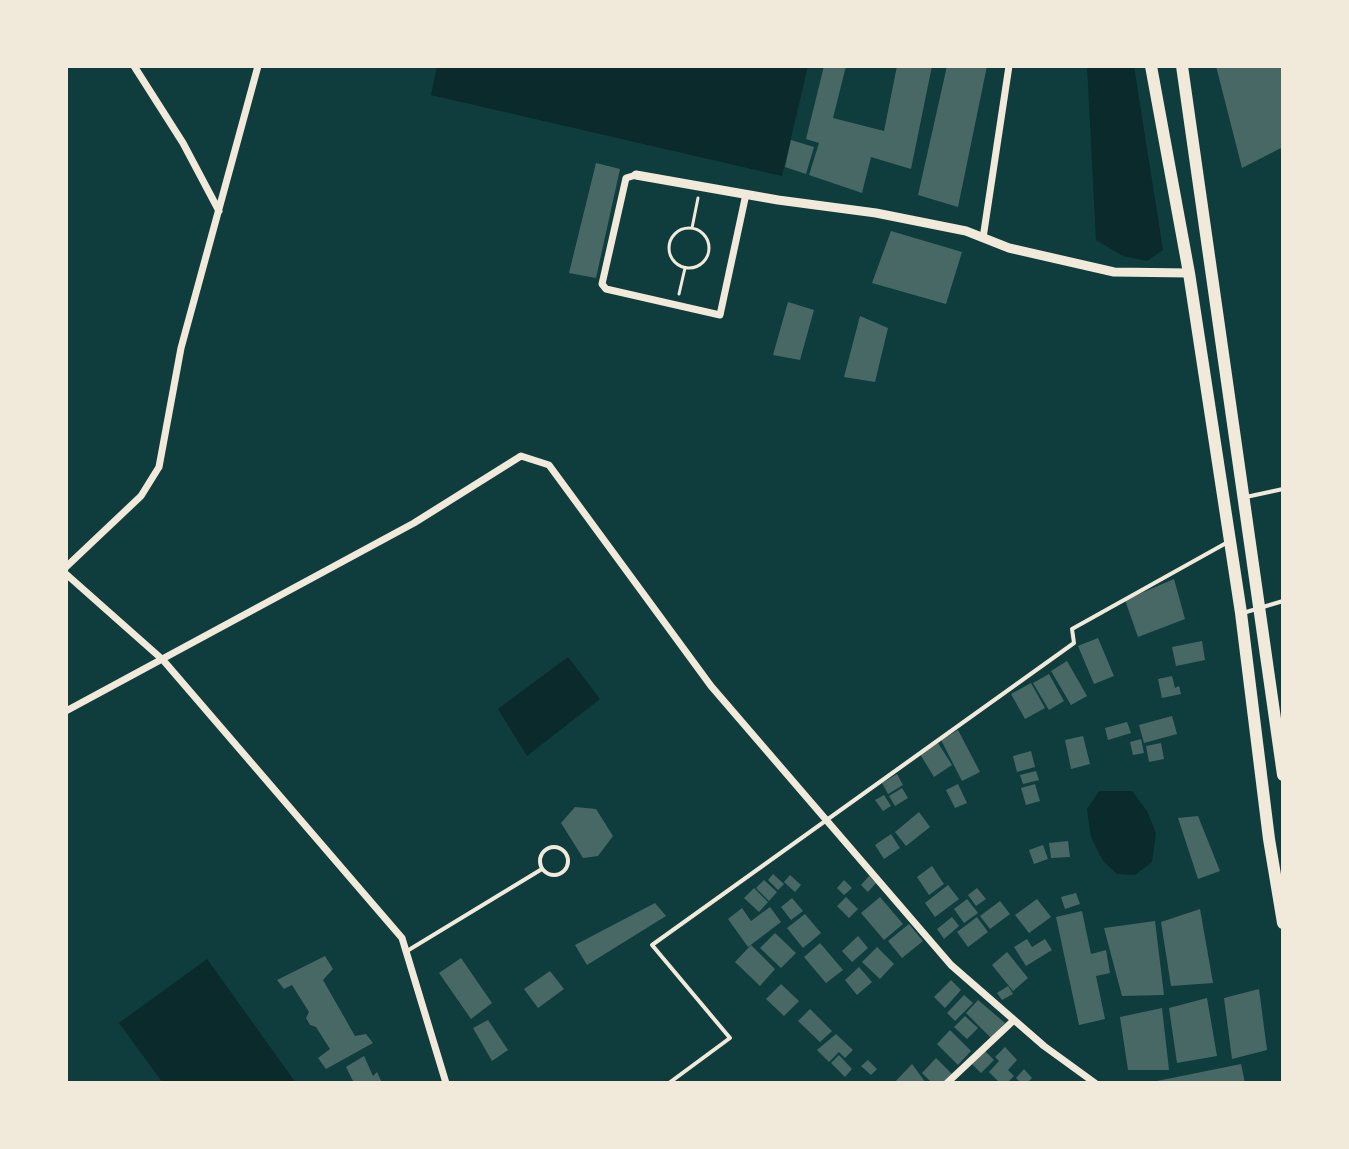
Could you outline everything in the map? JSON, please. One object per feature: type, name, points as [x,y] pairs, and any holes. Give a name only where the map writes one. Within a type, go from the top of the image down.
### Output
[{"type":"highway","points":[[1151,66],[1189,273],[1241,613],[1269,839],[1283,923]]},
{"type":"highway","points":[[1183,67],[1283,775]]},
{"type":"highway","points":[[1189,273],[1213,278]]},
{"type":"street","points":[[134,66],[183,143],[219,211]]},
{"type":"street","points":[[66,567],[141,496],[159,467],[181,348],[258,66]]},
{"type":"street","points":[[983,238],[1009,66]]},
{"type":"street","points":[[746,194],[720,315],[606,289],[602,284],[626,178],[636,175],[876,213],[966,231],[1009,248],[1114,272],[1189,273]]},
{"type":"street","points":[[66,711],[414,523],[521,456],[549,465],[711,686],[951,965],[1044,1046],[1095,1083]]},
{"type":"street","points":[[66,574],[163,660],[402,938],[446,1083]]},
{"type":"street","points":[[947,1083],[1014,1020]]},
{"type":"lane","points":[[1245,497],[1283,489]]},
{"type":"lane","points":[[669,1083],[730,1038],[652,945],[1074,643],[1072,629],[1230,541]]},
{"type":"lane","points":[[1241,613],[1283,601]]},
{"type":"lane","points":[[559,847],[566,853],[568,863],[564,871],[550,875],[542,869],[540,856],[546,849],[559,847]]},
{"type":"lane","points":[[406,951],[542,869]]},
{"type":"path","points":[[692,228],[700,186]]},
{"type":"path","points":[[692,228],[708,239],[709,252],[703,263],[685,268],[673,261],[669,248],[674,235],[692,228]]},
{"type":"path","points":[[676,305],[685,268]]},
{"type":"water","points":[[437,66],[808,66],[782,176],[431,95]]},
{"type":"water","points":[[1087,66],[1134,66],[1163,250],[1147,261],[1123,256],[1096,240]]},
{"type":"water","points":[[568,657],[600,699],[527,756],[498,709]]},
{"type":"water","points":[[1099,791],[1132,791],[1147,811],[1156,833],[1152,862],[1135,875],[1117,874],[1103,861],[1091,837],[1087,809]]},
{"type":"water","points":[[207,959],[296,1083],[163,1083],[119,1023]]},
{"type":"building","points":[[824,66],[846,66],[833,118],[884,131],[897,66],[932,66],[911,169],[871,157],[862,193],[809,175],[819,143],[806,139]]},
{"type":"building","points":[[947,66],[987,66],[958,207],[918,195]]},
{"type":"building","points":[[1216,66],[1283,66],[1283,147],[1242,168]]},
{"type":"building","points":[[791,140],[814,147],[806,174],[785,167]]},
{"type":"building","points":[[596,163],[620,169],[596,278],[569,273]]},
{"type":"building","points":[[891,231],[962,252],[946,304],[872,283]]},
{"type":"building","points":[[788,302],[814,310],[800,360],[773,355]]},
{"type":"building","points":[[860,316],[888,328],[875,382],[844,377]]},
{"type":"building","points":[[1174,579],[1185,619],[1138,637],[1125,600]]},
{"type":"building","points":[[1098,638],[1114,676],[1094,684],[1078,646]]},
{"type":"building","points":[[1202,641],[1205,660],[1176,666],[1172,647]]},
{"type":"building","points":[[1067,661],[1087,696],[1071,705],[1051,671]]},
{"type":"building","points":[[1049,674],[1064,701],[1049,710],[1033,683]]},
{"type":"building","points":[[1172,676],[1175,688],[1179,686],[1181,694],[1162,698],[1158,679]]},
{"type":"building","points":[[1031,683],[1045,708],[1025,719],[1011,694]]},
{"type":"building","points":[[1172,716],[1177,734],[1144,743],[1139,725]]},
{"type":"building","points":[[1127,722],[1131,733],[1108,740],[1105,728]]},
{"type":"building","points":[[958,730],[980,772],[962,781],[941,740]]},
{"type":"building","points":[[1083,736],[1090,764],[1071,769],[1065,740]]},
{"type":"building","points":[[1141,739],[1144,753],[1133,755],[1130,742]]},
{"type":"building","points":[[938,743],[952,765],[934,777],[920,754]]},
{"type":"building","points":[[1161,743],[1164,759],[1149,762],[1146,746]]},
{"type":"building","points":[[1031,751],[1035,767],[1017,772],[1013,756]]},
{"type":"building","points":[[1036,771],[1039,780],[1023,784],[1020,775]]},
{"type":"building","points":[[897,774],[903,785],[888,794],[882,783]]},
{"type":"building","points":[[958,784],[967,803],[955,808],[946,790]]},
{"type":"building","points":[[1035,784],[1040,801],[1026,805],[1021,788]]},
{"type":"building","points":[[902,788],[908,798],[895,806],[889,796]]},
{"type":"building","points":[[884,795],[891,806],[883,811],[875,800]]},
{"type":"building","points":[[575,807],[596,809],[613,836],[598,856],[583,858],[561,823]]},
{"type":"building","points":[[919,812],[930,827],[906,846],[895,832]]},
{"type":"building","points":[[1198,816],[1220,871],[1198,879],[1178,818]]},
{"type":"building","points":[[891,834],[900,848],[884,859],[875,845]]},
{"type":"building","points":[[1068,841],[1070,857],[1051,858],[1049,843]]},
{"type":"building","points":[[1043,845],[1048,859],[1034,864],[1029,850]]},
{"type":"building","points":[[932,866],[944,884],[929,895],[917,877]]},
{"type":"building","points":[[773,874],[784,884],[778,890],[768,880]]},
{"type":"building","points":[[790,875],[801,885],[795,892],[784,882]]},
{"type":"building","points":[[869,876],[876,883],[868,892],[861,885]]},
{"type":"building","points":[[764,880],[777,892],[769,901],[756,888]]},
{"type":"building","points":[[844,880],[852,888],[844,895],[837,888]]},
{"type":"building","points":[[948,885],[959,899],[935,917],[925,903]]},
{"type":"building","points":[[754,888],[768,902],[759,912],[744,898]]},
{"type":"building","points":[[977,888],[986,899],[976,906],[968,895]]},
{"type":"building","points":[[1076,893],[1080,904],[1065,909],[1061,897]]},
{"type":"building","points":[[846,897],[858,909],[849,918],[837,906]]},
{"type":"building","points":[[880,897],[903,924],[884,940],[861,913]]},
{"type":"building","points":[[792,898],[803,911],[791,920],[781,907]]},
{"type":"building","points":[[967,899],[978,913],[964,923],[954,909]]},
{"type":"building","points":[[1037,899],[1051,917],[1029,933],[1015,915]]},
{"type":"building","points":[[1000,901],[1010,914],[990,929],[980,916]]},
{"type":"building","points":[[655,903],[666,916],[587,965],[575,945]]},
{"type":"building","points":[[770,907],[781,922],[748,947],[728,919],[742,908],[751,921]]},
{"type":"building","points":[[1200,909],[1213,983],[1171,986],[1161,922]]},
{"type":"building","points":[[1082,911],[1091,954],[1106,950],[1110,973],[1096,976],[1105,1019],[1079,1025],[1056,917]]},
{"type":"building","points":[[805,914],[821,933],[803,948],[787,928]]},
{"type":"building","points":[[952,917],[959,926],[944,939],[937,929]]},
{"type":"building","points":[[977,917],[988,932],[968,947],[957,932]]},
{"type":"building","points":[[1155,921],[1164,995],[1122,996],[1104,928]]},
{"type":"building","points":[[909,924],[923,941],[902,958],[888,941]]},
{"type":"building","points":[[775,933],[796,953],[781,968],[760,948]]},
{"type":"building","points":[[858,936],[868,948],[852,962],[842,951]]},
{"type":"building","points":[[1027,939],[1032,947],[1045,939],[1052,950],[1026,966],[1014,947]]},
{"type":"building","points":[[820,943],[843,970],[826,983],[804,957]]},
{"type":"building","points":[[751,945],[775,969],[760,986],[735,962]]},
{"type":"building","points":[[877,947],[894,964],[880,979],[862,962]]},
{"type":"building","points":[[1007,952],[1028,978],[1013,991],[992,965]]},
{"type":"building","points":[[325,956],[333,969],[323,980],[355,1036],[366,1034],[373,1043],[326,1069],[318,1058],[330,1049],[316,1027],[310,1025],[306,1018],[309,1012],[292,985],[284,989],[277,980]]},
{"type":"building","points":[[461,958],[492,1003],[471,1019],[439,973]]},
{"type":"building","points":[[859,967],[872,982],[857,995],[845,980]]},
{"type":"building","points":[[550,971],[564,989],[538,1008],[524,989]]},
{"type":"building","points":[[951,980],[961,990],[945,1008],[934,997]]},
{"type":"building","points":[[781,984],[799,1001],[784,1016],[766,999]]},
{"type":"building","points":[[1008,986],[1013,994],[1002,1000],[997,993]]},
{"type":"building","points":[[1259,989],[1267,1050],[1232,1059],[1224,998]]},
{"type":"building","points":[[964,995],[973,1003],[955,1021],[947,1013]]},
{"type":"building","points":[[1207,998],[1217,1056],[1177,1063],[1169,1008]]},
{"type":"building","points":[[978,1000],[1005,1023],[991,1038],[966,1013]]},
{"type":"building","points":[[1162,1008],[1169,1070],[1128,1070],[1120,1017]]},
{"type":"building","points":[[810,1009],[832,1031],[820,1042],[798,1021]]},
{"type":"building","points":[[965,1016],[978,1028],[967,1039],[954,1027]]},
{"type":"building","points":[[488,1020],[508,1050],[492,1061],[473,1028]]},
{"type":"building","points":[[950,1030],[971,1051],[958,1065],[937,1044]]},
{"type":"building","points":[[836,1034],[853,1050],[845,1058],[839,1052],[829,1062],[817,1050]]},
{"type":"building","points":[[1005,1047],[1017,1060],[1008,1070],[1014,1076],[1007,1083],[1000,1083],[989,1072],[999,1061],[995,1057]]},
{"type":"building","points":[[985,1051],[994,1060],[981,1073],[972,1064]]},
{"type":"building","points":[[839,1055],[852,1069],[845,1077],[831,1063]]},
{"type":"building","points":[[364,1056],[373,1076],[377,1072],[382,1083],[354,1083],[346,1067]]},
{"type":"building","points":[[936,1058],[953,1075],[945,1083],[932,1083],[922,1073]]},
{"type":"building","points":[[868,1060],[877,1069],[871,1075],[861,1066]]},
{"type":"building","points":[[912,1064],[926,1083],[894,1083]]},
{"type":"building","points":[[1241,1064],[1245,1083],[1152,1082]]},
{"type":"building","points":[[1024,1069],[1032,1078],[1027,1083],[1021,1083],[1016,1078]]}]
